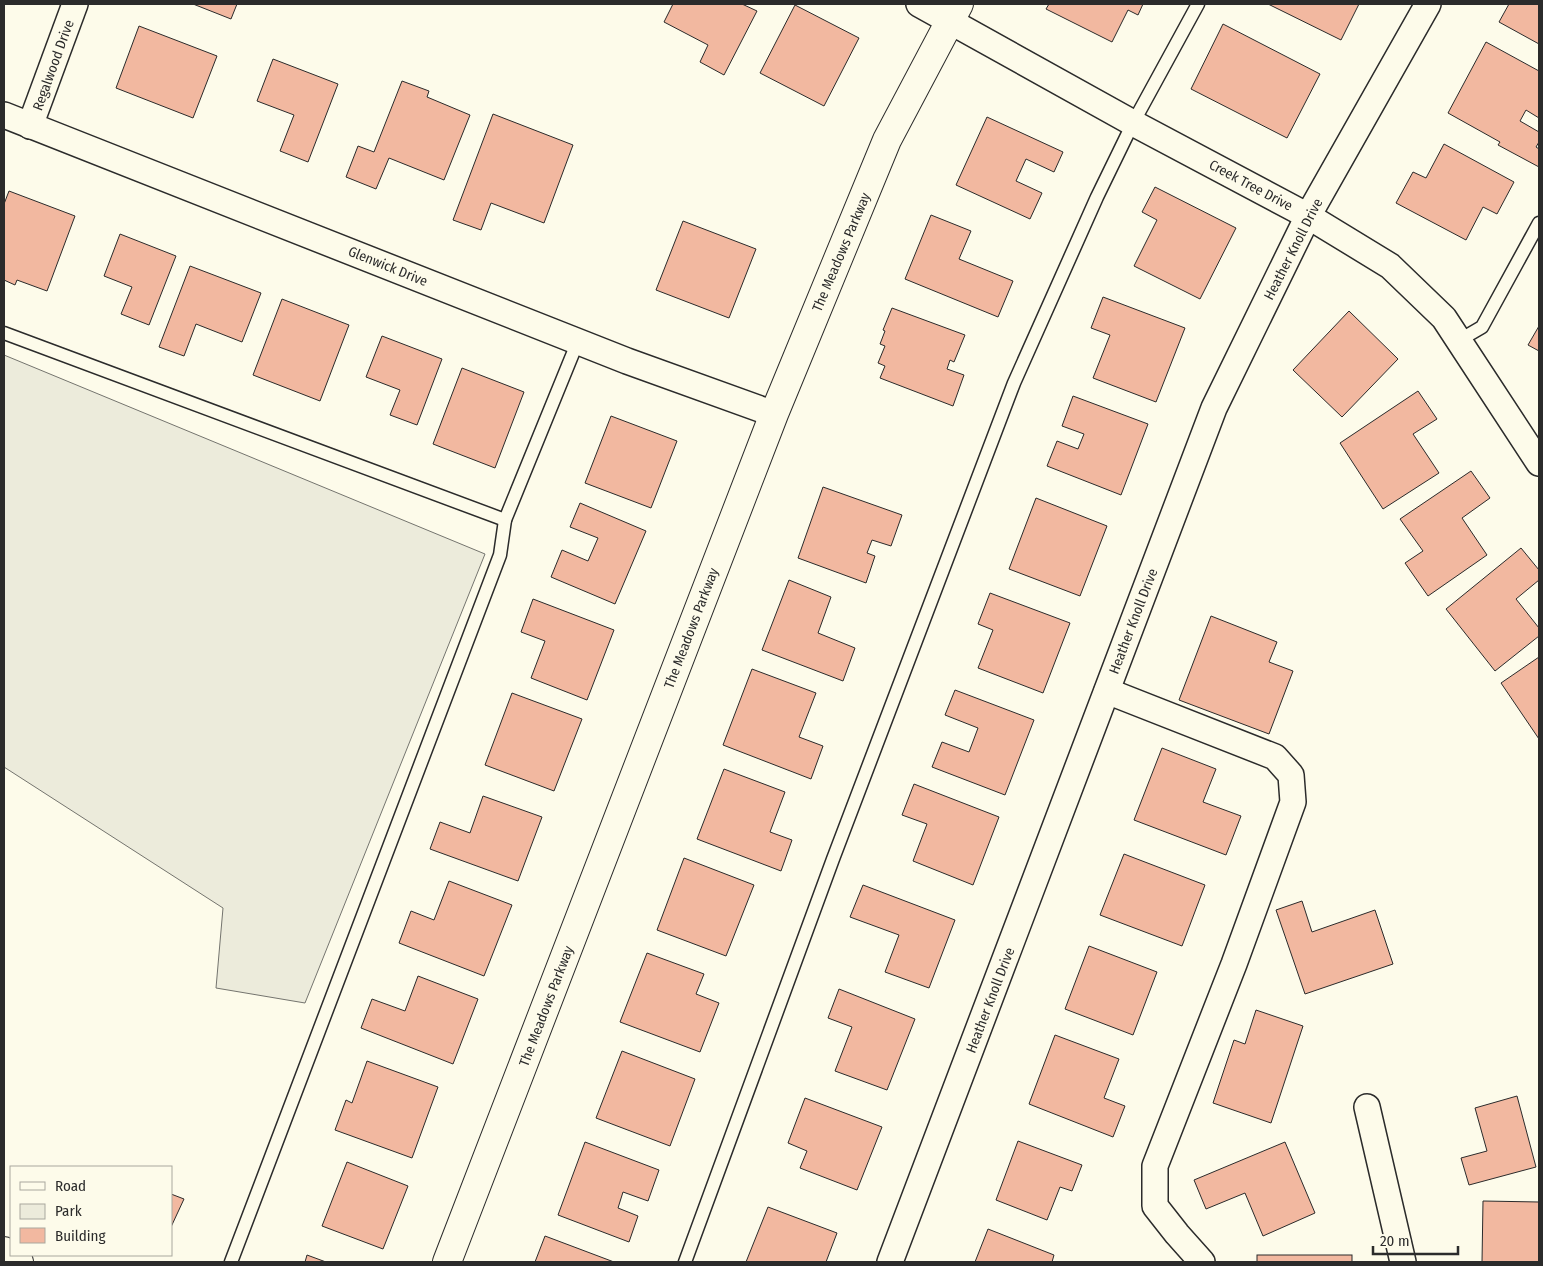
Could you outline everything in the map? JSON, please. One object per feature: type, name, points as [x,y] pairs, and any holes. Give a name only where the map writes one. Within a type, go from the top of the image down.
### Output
[{"type":"street","name":"Regalwood Drive","points":[[30,126],[75,4]]},
{"type":"street","name":"Creek Tree Drive","points":[[919,4],[954,13],[1133,123],[1308,216],[1390,266],[1444,318],[1539,463]]},
{"type":"street","name":"Heather Knoll Drive","points":[[890,1262],[1214,408],[1308,216],[1428,4]]},
{"type":"street","name":"The Meadows Parkway","points":[[447,1262],[774,414],[887,140],[954,13]]},
{"type":"street","name":"Glenwick Drive","points":[[4,116],[578,341],[774,414]]},
{"type":"street","points":[[1107,691],[1275,757],[1291,775],[1294,802],[1234,964],[1155,1166],[1155,1206],[1202,1262]]},
{"type":"street","points":[[1367,1107],[1403,1262]]},
{"type":"lane","points":[[685,1262],[854,803],[1014,383],[1096,197],[1133,123],[1198,4]]},
{"type":"lane","points":[[1458,341],[1482,327],[1539,223]]},
{"type":"lane","points":[[4,333],[505,520]]},
{"type":"lane","points":[[232,1262],[500,555],[505,520],[578,341]]},
{"type":"green space","points":[[4,355],[485,554],[305,1003],[216,988],[223,908],[4,767]]},
{"type":"building","points":[[193,4],[237,4],[231,19]]},
{"type":"building","points":[[673,4],[742,4],[757,11],[724,75],[700,62],[708,45],[664,22]]},
{"type":"building","points":[[1049,4],[1143,4],[1138,15],[1128,10],[1112,42],[1046,9]]},
{"type":"building","points":[[1268,4],[1359,4],[1341,40]]},
{"type":"building","points":[[1509,4],[1539,4],[1539,44],[1499,22]]},
{"type":"building","points":[[795,5],[859,38],[824,106],[760,73]]},
{"type":"building","points":[[1223,24],[1320,74],[1287,138],[1191,89]]},
{"type":"building","points":[[139,26],[217,56],[193,118],[116,88]]},
{"type":"building","points":[[1486,42],[1539,71],[1539,118],[1526,110],[1520,121],[1539,132],[1539,142],[1536,147],[1539,149],[1539,167],[1498,145],[1500,142],[1448,113]]},
{"type":"building","points":[[273,59],[338,84],[308,162],[280,151],[294,115],[257,101]]},
{"type":"building","points":[[402,81],[429,91],[427,97],[470,115],[444,180],[389,158],[376,189],[346,177],[358,146],[374,152]]},
{"type":"building","points":[[493,114],[573,145],[544,223],[491,203],[481,230],[453,220]]},
{"type":"building","points":[[987,117],[1063,152],[1054,172],[1026,159],[1016,181],[1042,193],[1030,219],[956,185]]},
{"type":"building","points":[[1444,144],[1514,182],[1497,214],[1483,207],[1466,240],[1396,203],[1413,172],[1426,178]]},
{"type":"building","points":[[1155,187],[1236,228],[1200,299],[1134,266],[1157,220],[1142,212]]},
{"type":"building","points":[[9,191],[75,216],[47,291],[17,280],[15,285],[4,280],[4,204]]},
{"type":"building","points":[[931,215],[971,231],[959,259],[1013,281],[998,317],[905,279]]},
{"type":"building","points":[[683,221],[756,249],[729,318],[656,290]]},
{"type":"building","points":[[120,234],[176,256],[149,325],[121,314],[132,287],[104,276]]},
{"type":"building","points":[[190,266],[261,293],[242,342],[196,324],[184,356],[159,347]]},
{"type":"building","points":[[1103,297],[1185,328],[1156,402],[1093,378],[1110,335],[1091,328]]},
{"type":"building","points":[[282,299],[349,325],[320,401],[253,375]]},
{"type":"building","points":[[892,308],[965,335],[954,362],[950,360],[947,369],[964,375],[953,406],[880,378],[885,366],[878,363],[885,346],[880,344],[885,331],[883,330]]},
{"type":"building","points":[[1349,311],[1398,359],[1342,417],[1293,370]]},
{"type":"building","points":[[1539,326],[1539,351],[1528,345]]},
{"type":"building","points":[[382,336],[442,359],[417,425],[390,415],[400,390],[366,377]]},
{"type":"building","points":[[462,368],[524,392],[495,468],[433,444]]},
{"type":"building","points":[[1418,391],[1437,419],[1413,434],[1439,473],[1383,509],[1340,443]]},
{"type":"building","points":[[1073,396],[1148,424],[1121,495],[1047,466],[1057,441],[1078,449],[1084,434],[1062,426]]},
{"type":"building","points":[[611,416],[677,441],[651,508],[585,483]]},
{"type":"building","points":[[1471,471],[1490,498],[1462,518],[1487,555],[1428,596],[1405,563],[1423,551],[1400,519]]},
{"type":"building","points":[[823,487],[902,515],[891,546],[872,540],[867,553],[875,556],[866,583],[798,558]]},
{"type":"building","points":[[1036,498],[1107,526],[1080,596],[1009,569]]},
{"type":"building","points":[[580,503],[646,531],[615,604],[551,577],[562,550],[588,561],[598,538],[570,527]]},
{"type":"building","points":[[1521,548],[1539,570],[1539,580],[1516,599],[1539,628],[1539,636],[1495,671],[1446,609]]},
{"type":"building","points":[[789,580],[831,597],[818,633],[855,648],[843,681],[762,650]]},
{"type":"building","points":[[990,593],[1070,623],[1043,693],[978,668],[993,630],[978,624]]},
{"type":"building","points":[[533,599],[614,630],[587,700],[531,678],[545,641],[521,632]]},
{"type":"building","points":[[1211,616],[1277,642],[1269,662],[1293,671],[1269,734],[1179,700]]},
{"type":"building","points":[[1539,657],[1539,739],[1501,683]]},
{"type":"building","points":[[752,669],[816,693],[799,737],[823,746],[811,779],[723,745]]},
{"type":"building","points":[[955,690],[1034,720],[1005,795],[932,767],[942,742],[969,752],[978,728],[945,715]]},
{"type":"building","points":[[512,693],[582,719],[554,791],[485,765]]},
{"type":"building","points":[[1162,748],[1216,769],[1203,802],[1241,816],[1226,855],[1134,820]]},
{"type":"building","points":[[724,769],[785,792],[770,832],[792,840],[781,871],[697,839]]},
{"type":"building","points":[[914,784],[999,817],[973,885],[913,861],[927,824],[902,815]]},
{"type":"building","points":[[483,796],[542,817],[518,881],[430,849],[440,822],[470,833]]},
{"type":"building","points":[[1124,854],[1205,885],[1182,946],[1100,915]]},
{"type":"building","points":[[684,858],[754,885],[726,956],[657,930]]},
{"type":"building","points":[[449,881],[512,905],[484,976],[399,943],[411,911],[434,920]]},
{"type":"building","points":[[863,885],[955,920],[929,988],[885,972],[899,935],[850,917]]},
{"type":"building","points":[[1302,901],[1312,932],[1375,910],[1393,964],[1305,994],[1276,910]]},
{"type":"building","points":[[1089,946],[1157,972],[1133,1035],[1065,1009]]},
{"type":"building","points":[[647,953],[704,974],[696,994],[719,1003],[700,1052],[620,1022]]},
{"type":"building","points":[[418,976],[478,999],[453,1064],[361,1028],[372,999],[405,1011]]},
{"type":"building","points":[[839,989],[915,1019],[887,1090],[835,1071],[852,1027],[828,1018]]},
{"type":"building","points":[[1256,1010],[1303,1026],[1271,1123],[1213,1103],[1234,1040],[1245,1044]]},
{"type":"building","points":[[1055,1035],[1119,1059],[1104,1098],[1125,1106],[1113,1137],[1029,1104]]},
{"type":"building","points":[[622,1051],[695,1079],[670,1146],[596,1118]]},
{"type":"building","points":[[367,1061],[438,1087],[412,1158],[335,1130],[346,1100],[352,1103]]},
{"type":"building","points":[[1517,1096],[1536,1167],[1469,1185],[1461,1158],[1487,1151],[1475,1108]]},
{"type":"building","points":[[805,1098],[882,1127],[857,1190],[800,1168],[807,1151],[788,1143]]},
{"type":"building","points":[[1018,1141],[1082,1165],[1072,1191],[1060,1187],[1047,1220],[996,1200]]},
{"type":"building","points":[[585,1142],[659,1170],[648,1201],[623,1192],[618,1208],[638,1216],[629,1242],[558,1215]]},
{"type":"building","points":[[1285,1142],[1315,1213],[1263,1236],[1245,1193],[1206,1209],[1194,1180]]},
{"type":"building","points":[[347,1162],[408,1186],[383,1249],[322,1226]]},
{"type":"building","points":[[172,1194],[184,1199],[172,1225]]},
{"type":"building","points":[[1483,1201],[1539,1202],[1539,1262],[1482,1262]]},
{"type":"building","points":[[768,1207],[837,1233],[826,1262],[746,1262]]},
{"type":"building","points":[[988,1229],[1054,1255],[1052,1262],[975,1262]]},
{"type":"building","points":[[545,1236],[614,1262],[535,1262]]},
{"type":"building","points":[[307,1255],[326,1262],[305,1262]]},
{"type":"building","points":[[1257,1255],[1352,1255],[1352,1262],[1257,1262]]}]
